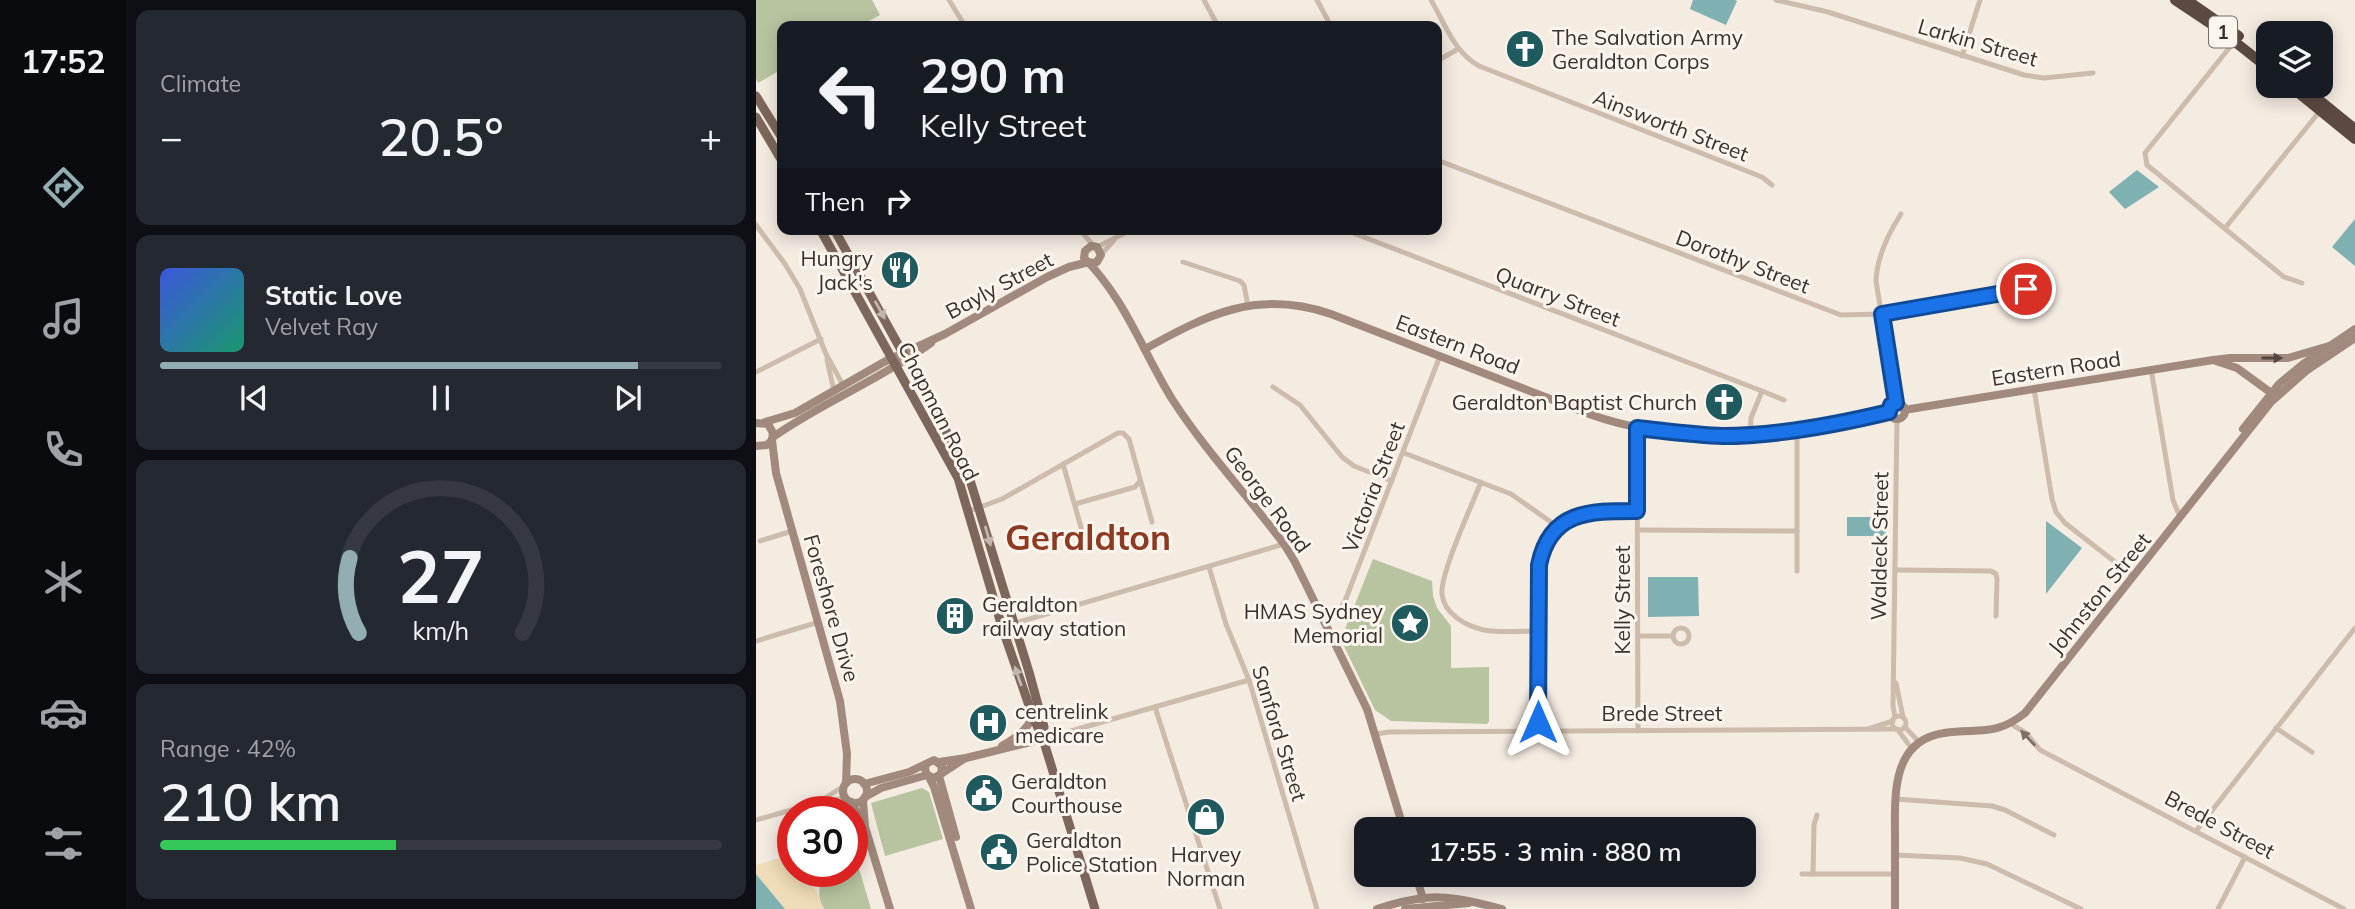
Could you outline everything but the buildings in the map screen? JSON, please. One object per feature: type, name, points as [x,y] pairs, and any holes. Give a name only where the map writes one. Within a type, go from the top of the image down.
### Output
[{"type":"highway","name":"1","points":[[2175,0],[2256,52]]},
{"type":"highway","name":"1","points":[[2187,0],[2256,57]]},
{"type":"highway","points":[[2309,98],[2355,128]]},
{"type":"highway","points":[[2314,98],[2355,139]]},
{"type":"main road","points":[[756,96],[777,130]]},
{"type":"main road","points":[[756,117],[777,153]]},
{"type":"main road","name":"Chapman Road","points":[[823,235],[958,478],[1002,627],[1043,739],[1095,909]]},
{"type":"main road","name":"Chapman Road","points":[[837,235],[966,467],[1044,727],[1043,739]]},
{"type":"street","points":[[950,0],[962,21]]},
{"type":"street","points":[[1203,0],[1215,21]]},
{"type":"street","points":[[1317,0],[1328,21]]},
{"type":"street","name":"Ainsworth Street","points":[[1431,0],[1458,49],[1468,60],[1479,66],[1762,177],[1772,185]]},
{"type":"street","name":"Larkin Street","points":[[1776,0],[1828,12],[2024,75],[2044,78],[2093,72]]},
{"type":"street","points":[[1962,56],[1980,0]]},
{"type":"street","points":[[2237,39],[2145,153],[2147,165],[2284,276],[2302,283]]},
{"type":"street","points":[[1442,58],[1458,49]]},
{"type":"street","points":[[2225,228],[2323,107]]},
{"type":"street","name":"Dorothy Street","points":[[1442,162],[1841,315],[1882,314],[2050,285]]},
{"type":"street","points":[[1896,403],[1877,266],[1900,214]]},
{"type":"street","points":[[756,225],[800,289],[826,354],[835,395]]},
{"type":"street","points":[[1081,235],[1084,252]]},
{"type":"street","points":[[1083,235],[1098,252],[1123,235]]},
{"type":"street","name":"Quarry Street","points":[[1359,235],[1784,400]]},
{"type":"street","name":"Bayly Street","points":[[757,446],[767,445],[835,395],[895,361],[1069,267],[1097,262],[1098,252],[1088,247],[1069,267]]},
{"type":"street","name":"George Road","points":[[1084,252],[1107,282],[1171,397],[1284,544],[1367,709],[1400,817]]},
{"type":"street","name":"George Road","points":[[1098,252],[1107,282]]},
{"type":"street","points":[[1183,262],[1240,281],[1244,285],[1248,306]]},
{"type":"street","name":"Eastern Road","points":[[1145,349],[1203,318],[1248,306],[1284,304],[1319,310],[1589,414],[1637,428],[1720,436],[1750,435],[1889,412]]},
{"type":"street","name":"Johnston Street","points":[[1920,743],[1934,734],[1993,731],[2011,724],[2025,713],[2180,519],[2274,394],[2303,364],[2355,329]]},
{"type":"street","name":"Johnston Street","points":[[2274,394],[2355,338]]},
{"type":"street","points":[[756,372],[821,339]]},
{"type":"street","name":"Eastern Road","points":[[1904,410],[2213,360],[2288,358],[2329,346]]},
{"type":"street","points":[[826,354],[845,389]]},
{"type":"street","name":"Victoria Street","points":[[1323,621],[1334,615],[1345,601],[1440,356]]},
{"type":"street","points":[[2213,360],[2237,368],[2274,394]]},
{"type":"street","points":[[2151,369],[2173,499],[2180,519]]},
{"type":"street","points":[[1273,387],[1300,405],[1342,457],[1354,466],[1392,481]]},
{"type":"street","points":[[2034,389],[2056,512],[2065,523],[2133,576]]},
{"type":"street","points":[[1750,435],[1751,418],[1762,391]]},
{"type":"street","name":"Bayly Street","points":[[761,423],[795,413],[835,395]]},
{"type":"street","points":[[1896,403],[1903,406],[1904,410],[1902,416],[1893,418],[1889,412],[1891,405],[1896,403]]},
{"type":"street","name":"Waldeck Street","points":[[1894,719],[1892,706],[1895,673],[1898,418]]},
{"type":"street","points":[[761,423],[773,430],[773,438]]},
{"type":"street","name":"Kelly Street","points":[[1637,428],[1638,731]]},
{"type":"street","points":[[1797,429],[1797,571]]},
{"type":"street","points":[[969,511],[1002,499],[1123,433],[1129,439],[1152,522]]},
{"type":"street","name":"Foreshore Drive","points":[[773,438],[776,473],[840,701],[847,754],[845,785]]},
{"type":"street","name":"Foreshore Drive","points":[[757,446],[776,473]]},
{"type":"street","points":[[1404,453],[1521,500],[1558,527]]},
{"type":"street","points":[[1063,464],[1086,545]]},
{"type":"street","points":[[1075,505],[1135,487],[1140,481]]},
{"type":"street","points":[[1481,482],[1444,577],[1444,600],[1459,620],[1476,628],[1487,631],[1538,631]]},
{"type":"street","points":[[1539,731],[1539,565],[1545,545],[1558,527],[1573,517],[1637,511]]},
{"type":"street","points":[[1638,530],[1797,531]]},
{"type":"street","points":[[760,541],[792,531]]},
{"type":"street","points":[[1002,627],[1284,544]]},
{"type":"street","name":"Sanford Street","points":[[1209,567],[1226,624],[1250,680],[1317,909]]},
{"type":"street","points":[[1896,570],[1991,571],[1996,574],[1997,579],[1996,616]]},
{"type":"street","points":[[756,640],[819,622]]},
{"type":"street","points":[[2196,831],[2355,628]]},
{"type":"street","points":[[1638,636],[1673,636]]},
{"type":"street","name":"Waldeck Street","points":[[1895,673],[1906,721],[1900,729]]},
{"type":"street","points":[[828,796],[852,780],[861,782],[909,772],[934,760],[939,762],[966,758],[1043,739],[1250,680]]},
{"type":"street","points":[[1155,707],[1220,909]]},
{"type":"street","points":[[993,751],[1019,736],[1027,729],[1033,717]]},
{"type":"street","name":"Brede Street","points":[[1865,730],[1903,717]]},
{"type":"street","points":[[1894,719],[1912,749]]},
{"type":"street","name":"Brede Street","points":[[2011,724],[2026,733],[2033,744],[2045,752],[2344,909]]},
{"type":"street","points":[[2276,728],[2312,752]]},
{"type":"street","points":[[1895,909],[1897,776],[1912,749],[1920,743],[1900,729]]},
{"type":"street","name":"Brede Street","points":[[1376,734],[1900,729]]},
{"type":"street","name":"Foreshore Drive","points":[[847,754],[861,782]]},
{"type":"street","points":[[868,796],[881,788],[934,776],[966,758]]},
{"type":"street","points":[[934,776],[943,769],[939,762]]},
{"type":"street","points":[[926,764],[925,769],[934,776],[974,909]]},
{"type":"street","points":[[861,782],[867,790],[865,796]]},
{"type":"street","points":[[845,785],[848,796]]},
{"type":"street","points":[[1895,799],[1992,806],[2054,835]]},
{"type":"street","points":[[756,820],[777,814]]},
{"type":"street","points":[[1813,874],[1814,825],[1817,815]]},
{"type":"street","points":[[868,837],[890,909]]},
{"type":"street","points":[[1895,855],[1960,858],[1987,864],[2081,909]]},
{"type":"street","points":[[2218,909],[2245,857]]},
{"type":"street","points":[[1802,874],[1895,874]]},
{"type":"street","points":[[1419,887],[1423,901]]},
{"type":"street","points":[[1405,909],[1423,901]]},
{"type":"street","points":[[1378,909],[1423,901],[1476,903],[1502,909]]},
{"type":"street","points":[[1378,909],[1388,909]]},
{"type":"green space","points":[[756,0],[872,0],[880,15],[869,21],[777,21],[777,72],[758,83]]},
{"type":"green space","points":[[1373,559],[1432,581],[1437,608],[1451,626],[1451,668],[1489,667],[1487,724],[1391,721],[1375,710],[1342,637]]},
{"type":"green space","points":[[922,788],[929,792],[943,839],[885,856],[871,803]]},
{"type":"green space","points":[[820,887],[864,887],[871,909],[824,909]]},
{"type":"sand","points":[[777,859],[777,887],[812,887],[824,909],[785,909],[756,874],[756,865]]},
{"type":"water","points":[[1693,0],[1737,1],[1726,25],[1690,9]]},
{"type":"water","points":[[2137,170],[2159,187],[2125,209],[2109,192]]},
{"type":"water","points":[[2355,219],[2355,266],[2332,247]]},
{"type":"water","points":[[1847,517],[1887,517],[1887,536],[1847,536]]},
{"type":"water","points":[[2046,521],[2082,548],[2046,594]]},
{"type":"water","points":[[1648,577],[1698,577],[1699,616],[1648,617]]},
{"type":"water","points":[[756,874],[785,909],[756,909]]},
{"type":"place","name":"The Salvation Army Geraldton Corps","points":[[1525,49]]},
{"type":"place","name":"Hungry Jack's","points":[[900,270]]},
{"type":"place","name":"Geraldton Baptist Church","points":[[1724,402]]},
{"type":"place","name":"Geraldton railway station","points":[[955,616]]},
{"type":"place","name":"HMAS Sydney Memorial","points":[[1410,623]]},
{"type":"place","name":"centrelink medicare","points":[[988,723]]},
{"type":"place","name":"Geraldton Courthouse","points":[[984,793]]},
{"type":"place","name":"Harvey Norman","points":[[1206,817]]},
{"type":"place","name":"Geraldton Police Station","points":[[999,852]]},
{"type":"district","name":"Geraldton","points":[[1088,537]]},
{"type":"route","points":[[1538,722],[1541,553],[1549,537],[1573,517],[1597,512],[1637,511],[1637,428],[1720,436],[1750,435],[1889,412],[1891,405],[1896,403],[1882,314],[2026,289]]}]
